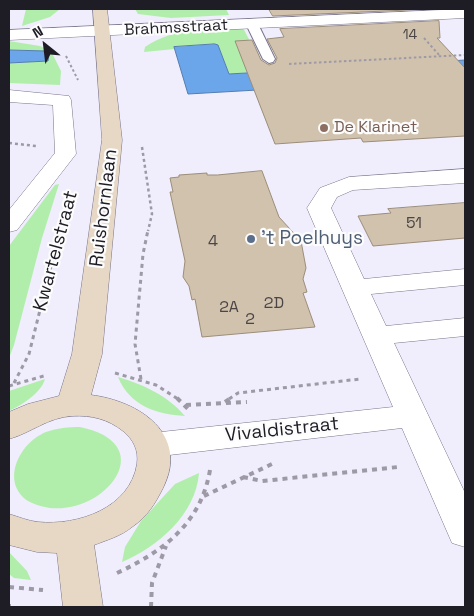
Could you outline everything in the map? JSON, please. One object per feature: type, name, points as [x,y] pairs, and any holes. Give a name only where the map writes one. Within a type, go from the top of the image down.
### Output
[{"type":"main road","name":"Ruishornlaan","points":[[72,405],[87,354],[112,140],[100,9]]},
{"type":"main road","points":[[9,427],[34,413],[72,405],[104,408],[123,414],[138,424],[152,444],[155,466],[152,477],[140,499],[112,522],[74,536],[41,537],[26,535],[9,529]]},
{"type":"main road","points":[[74,536],[83,607]]},
{"type":"street","points":[[244,9],[252,24]]},
{"type":"street","points":[[462,9],[465,12]]},
{"type":"street","name":"Brahmsstraat","points":[[9,35],[252,24],[415,12],[465,12]]},
{"type":"street","name":"Kwartelstraat","points":[[9,96],[62,100],[66,154],[9,225]]},
{"type":"street","points":[[465,176],[349,184],[328,193],[319,208],[465,532]]},
{"type":"street","points":[[354,288],[465,278]]},
{"type":"street","points":[[376,336],[465,327]]},
{"type":"street","name":"Vivaldistraat","points":[[152,444],[412,416]]},
{"type":"lane","name":"Brahmsstraat","points":[[252,24],[269,59]]},
{"type":"path","points":[[269,59],[272,64],[465,55]]},
{"type":"path","name":"Ruishornlaan","points":[[140,138],[152,214],[143,254],[136,344],[140,379]]},
{"type":"path","name":"Kwartelstraat","points":[[14,384],[29,354],[71,189]]},
{"type":"path","points":[[225,402],[238,393],[394,375]]},
{"type":"path","points":[[243,477],[262,481],[434,463]]},
{"type":"path","points":[[151,607],[149,598],[151,581],[167,544]]},
{"type":"green space","points":[[26,9],[60,9],[50,17],[22,26]]},
{"type":"green space","points":[[135,9],[226,9],[229,15],[171,18],[138,14]]},
{"type":"green space","points":[[243,28],[266,71],[229,74],[218,45],[215,44],[144,52],[145,47],[156,40],[180,32]]},
{"type":"green space","points":[[9,41],[40,46],[51,51],[61,71],[60,85],[9,83],[9,63],[47,61],[49,53],[46,51],[9,50]]},
{"type":"green space","points":[[59,184],[9,358],[9,246],[55,185]]},
{"type":"green space","points":[[118,377],[163,397],[185,416],[164,413],[145,407],[129,395]]},
{"type":"green space","points":[[45,379],[35,394],[9,411],[9,391]]},
{"type":"green space","points":[[80,427],[107,437],[119,451],[120,467],[111,484],[96,497],[75,506],[52,508],[28,501],[15,484],[16,464],[21,454],[36,437],[46,432]]},
{"type":"green space","points":[[199,473],[191,502],[173,527],[149,548],[122,562],[125,547],[141,521],[175,484]]},
{"type":"green space","points":[[9,552],[27,571],[31,580],[14,578],[9,574]]},
{"type":"water","points":[[218,45],[229,74],[465,60],[465,78],[188,94],[174,47]]},
{"type":"water","points":[[9,50],[46,51],[49,53],[48,61],[9,63]]},
{"type":"building","points":[[269,9],[430,9],[273,16]]},
{"type":"building","points":[[439,21],[440,38],[437,38],[465,68],[465,136],[363,142],[361,138],[275,144],[235,41],[252,40],[261,60],[269,65],[275,63],[277,58],[267,39],[284,37],[280,29]]},
{"type":"building","points":[[262,171],[279,217],[301,241],[306,268],[303,279],[307,292],[303,293],[315,327],[202,337],[195,299],[192,300],[189,286],[183,277],[185,261],[170,192],[173,192],[170,178],[179,177],[179,175],[207,173],[207,175],[217,175]]},
{"type":"building","points":[[465,203],[465,238],[373,246],[358,216],[391,213],[388,209]]},
{"type":"place","name":"De Klarinet","points":[[324,128]]},
{"type":"place","name":"'t Poelhuys","points":[[251,239]]}]
